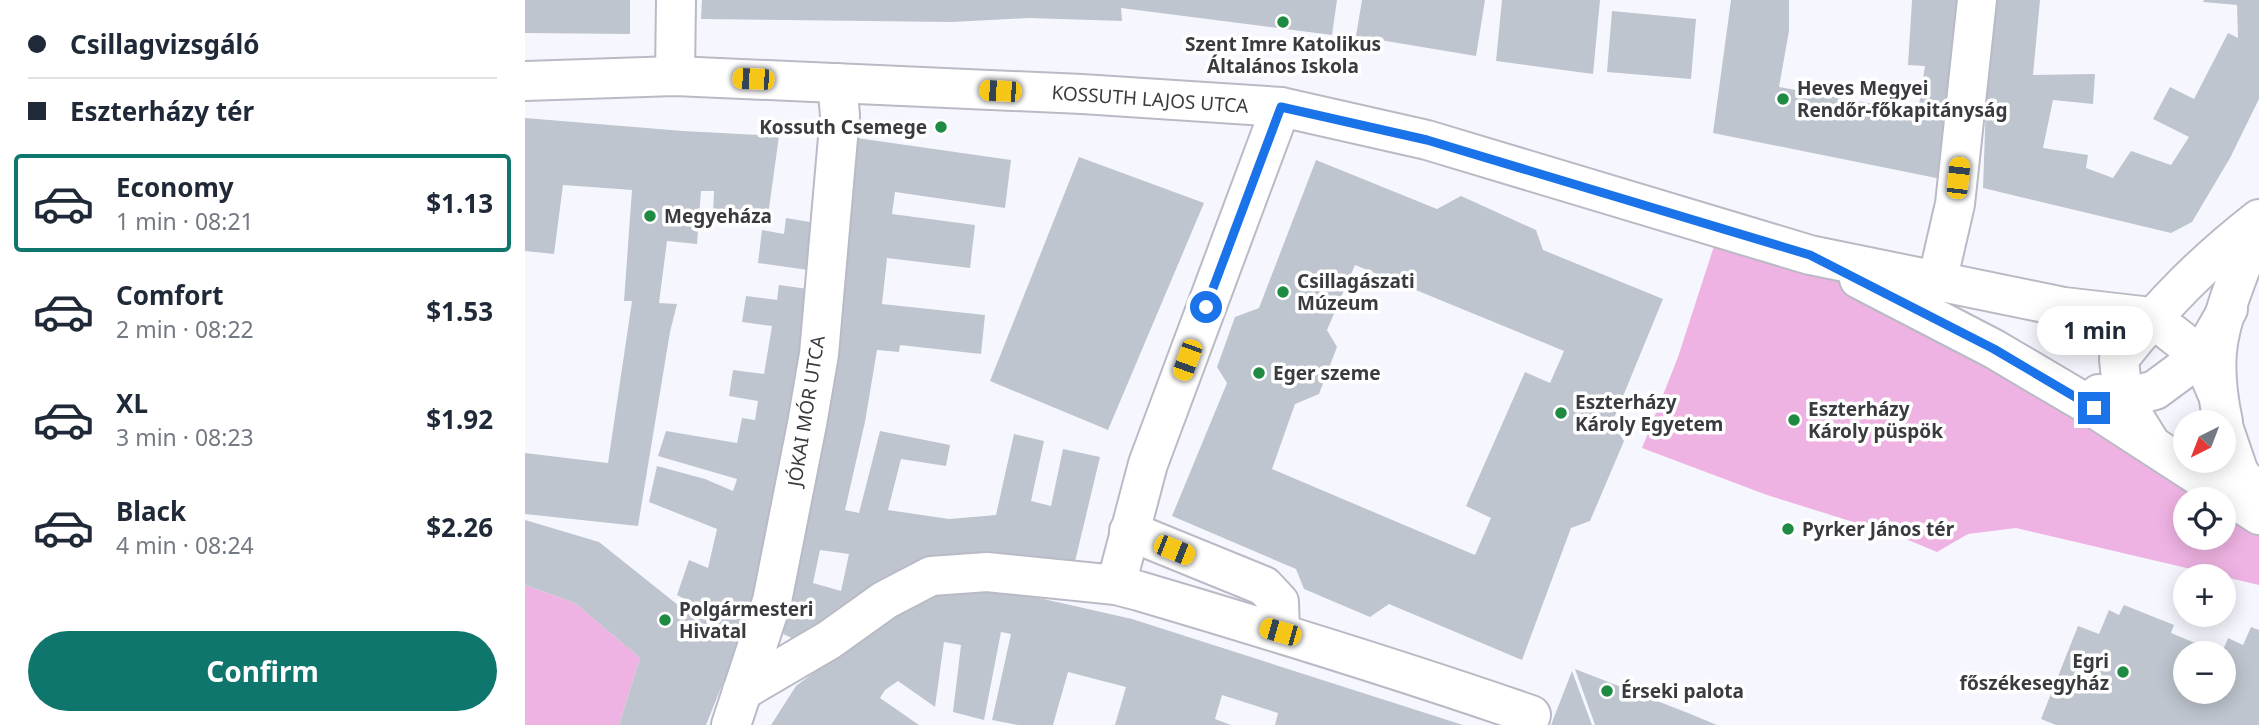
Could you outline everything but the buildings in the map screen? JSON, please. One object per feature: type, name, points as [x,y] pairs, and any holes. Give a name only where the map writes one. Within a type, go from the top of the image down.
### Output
[{"type":"street","points":[[675,0],[675,76]]},
{"type":"street","points":[[1937,282],[1955,204],[1977,0]]},
{"type":"street","name":"KOSSUTH LAJOS UTCA","points":[[525,81],[675,76],[1082,94],[1281,107],[1427,140],[1810,255]]},
{"type":"street","name":"JÓKAI MÓR UTCA","points":[[737,708],[772,601],[819,354],[840,115],[837,83]]},
{"type":"street","points":[[1129,598],[1129,531],[1148,464],[1281,107]]},
{"type":"street","points":[[2064,307],[2116,302],[2158,287],[2215,253],[2259,220]]},
{"type":"street","points":[[2221,410],[2217,350],[2228,309],[2259,220]]},
{"type":"street","points":[[2154,449],[2123,398],[2119,359],[2151,317],[2215,253]]},
{"type":"street","points":[[1810,255],[2064,307],[2151,317],[2201,356],[2219,410]]},
{"type":"street","points":[[1810,255],[1994,349],[2094,408],[2259,515]]},
{"type":"street","points":[[1994,349],[2099,394],[2123,398],[2155,390],[2201,356],[2228,309]]},
{"type":"street","points":[[2237,467],[2239,473],[2259,497]]},
{"type":"street","points":[[1129,531],[1264,586],[1279,602],[1280,632]]},
{"type":"street","points":[[737,708],[885,600],[931,576],[987,572],[1129,598],[1280,632],[1529,720]]},
{"type":"shaded area","points":[[1715,243],[1810,255],[2173,465],[2173,473],[2186,473],[2211,487],[2173,487],[2173,550],[2236,550],[2236,502],[2259,515],[2259,585],[2236,580],[2236,564],[2173,565],[2016,528],[1968,534],[1937,552],[1901,537],[1767,495],[1642,448],[1678,357]]},
{"type":"shaded area","points":[[525,585],[575,603],[640,658],[619,725],[525,725]]},
{"type":"place","name":"Szent Imre Katolikus Általános Iskola","points":[[1283,22]]},
{"type":"place","name":"Heves Megyei Rendőr-főkapitányság","points":[[1783,99]]},
{"type":"place","name":"Kossuth Csemege","points":[[941,127]]},
{"type":"place","name":"Megyeháza","points":[[650,216]]},
{"type":"place","name":"Csillagászati Múzeum","points":[[1283,292]]},
{"type":"place","name":"Eger szeme","points":[[1259,373]]},
{"type":"place","name":"Eszterházy Károly Egyetem","points":[[1561,413]]},
{"type":"place","name":"Eszterházy Károly püspök","points":[[1794,420]]},
{"type":"place","name":"Pyrker János tér","points":[[1788,529]]},
{"type":"place","name":"Polgármesteri Hivatal","points":[[665,620]]},
{"type":"place","name":"Egri főszékesegyház","points":[[2123,672]]},
{"type":"place","name":"Érseki palota","points":[[1607,691]]},
{"type":"route","points":[[1206,307],[1281,107],[1427,140],[1810,255],[1994,349],[2094,408]]}]
